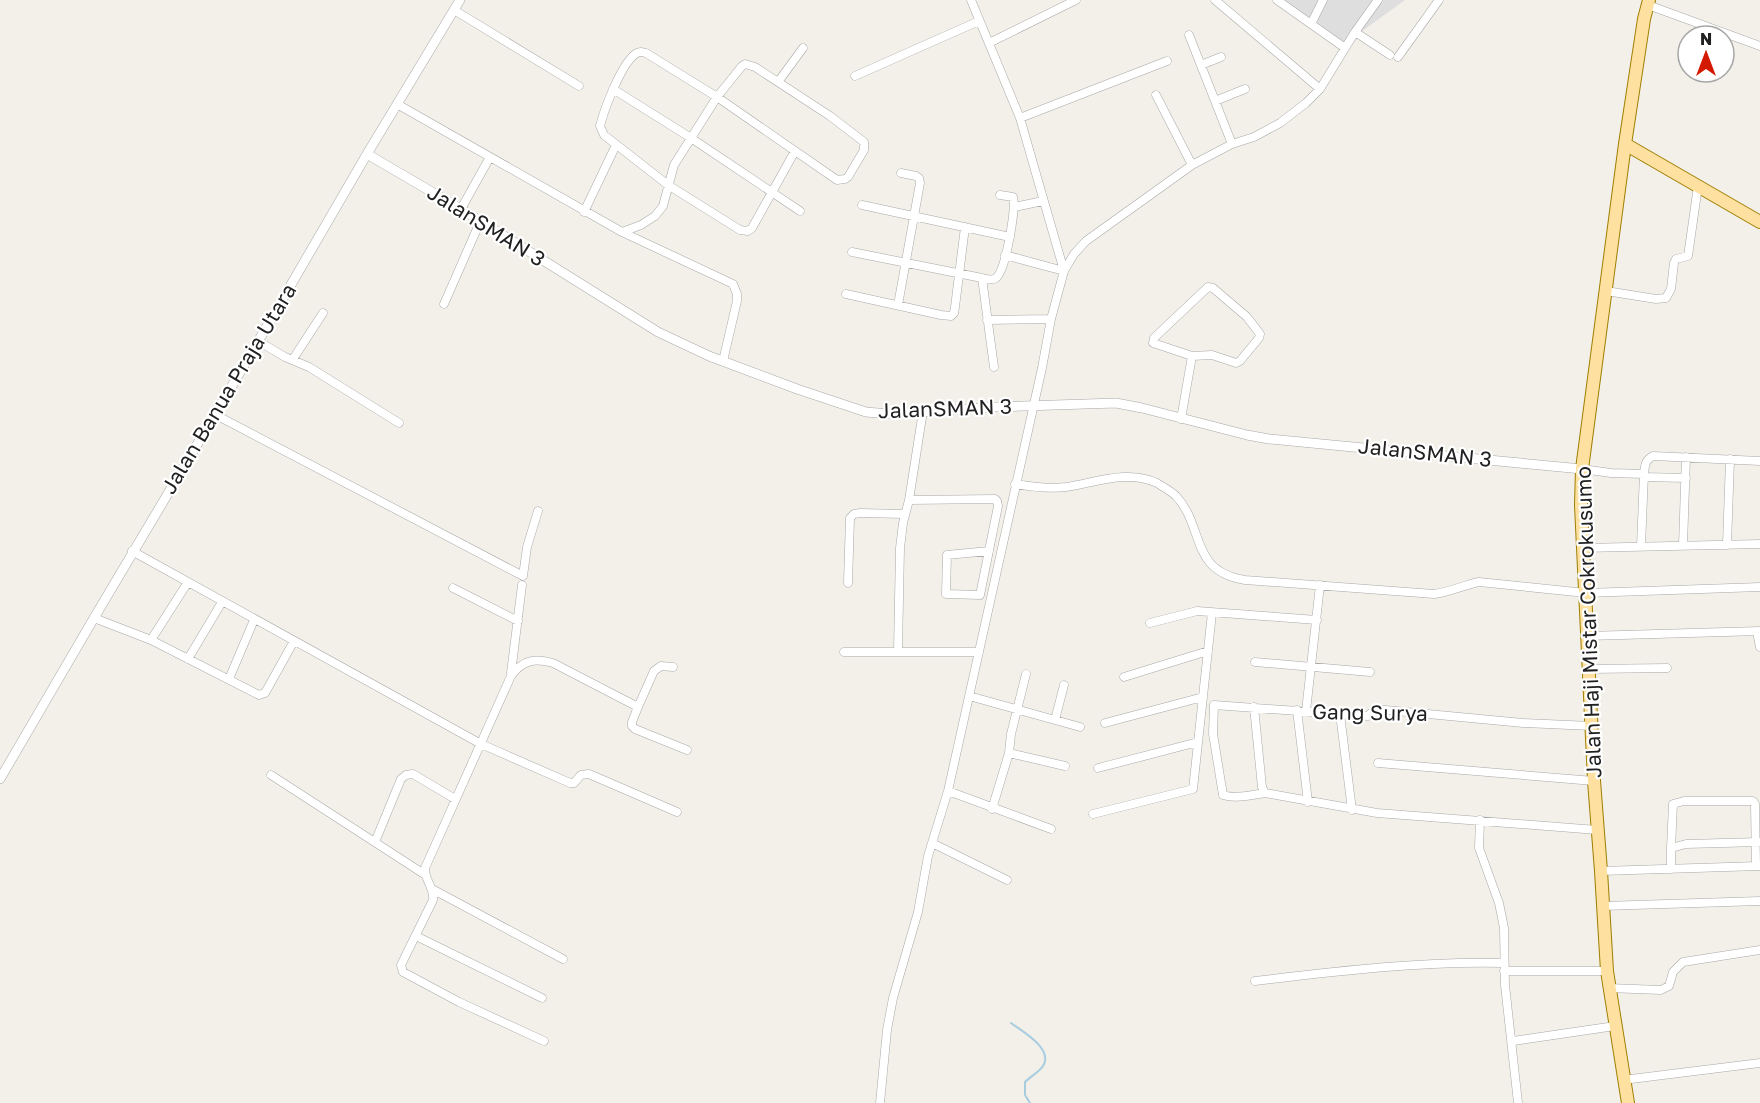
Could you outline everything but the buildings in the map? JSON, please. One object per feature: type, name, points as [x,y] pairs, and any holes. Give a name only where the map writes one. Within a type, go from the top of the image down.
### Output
[{"type":"main road","name":"Jalan Haji Mistar Cokrokusumo","points":[[1628,1103],[1606,971],[1587,636],[1582,469],[1625,144],[1644,19],[1649,3]]},
{"type":"main road","points":[[1625,144],[1760,222]]},
{"type":"street","name":"Jalan Banua Praja Utara","points":[[0,779],[132,551],[460,0]]},
{"type":"street","points":[[971,0],[1020,118],[1064,271]]},
{"type":"street","points":[[988,43],[1076,0]]},
{"type":"street","points":[[1215,0],[1320,89]]},
{"type":"street","points":[[1311,24],[1323,0]]},
{"type":"street","points":[[880,1103],[887,1030],[893,998],[918,912],[928,856],[948,791],[1051,319],[1064,271],[1074,254],[1086,241],[1192,165],[1280,123],[1306,103],[1320,89],[1378,0]]},
{"type":"street","points":[[1355,32],[1394,56],[1439,0]]},
{"type":"street","points":[[1280,1],[1345,48]]},
{"type":"street","points":[[1649,3],[1760,46]]},
{"type":"street","points":[[454,10],[579,86]]},
{"type":"street","points":[[855,76],[979,21]]},
{"type":"street","points":[[1189,36],[1232,144]]},
{"type":"street","points":[[778,82],[803,48]]},
{"type":"street","points":[[622,232],[641,225],[655,216],[663,206],[668,184],[674,165],[717,97],[745,64],[754,67],[830,116],[865,145],[848,177],[837,180],[717,97],[643,52],[635,54],[613,89],[603,113],[600,126],[604,135],[668,184],[745,232],[752,228],[795,151]]},
{"type":"street","points":[[1201,65],[1221,57]]},
{"type":"street","points":[[1020,118],[1167,61]]},
{"type":"street","points":[[613,89],[691,138],[800,212]]},
{"type":"street","points":[[1215,101],[1245,89]]},
{"type":"street","points":[[1156,94],[1192,165]]},
{"type":"street","points":[[398,104],[622,232],[733,284],[737,294],[723,361]]},
{"type":"street","points":[[585,212],[616,145]]},
{"type":"street","name":"JalanSMAN 3","points":[[367,154],[461,209],[658,333],[694,351],[866,412],[890,414],[996,406],[1116,403],[1269,439],[1582,469]]},
{"type":"street","points":[[461,209],[490,157]]},
{"type":"street","points":[[898,305],[920,178],[901,173]]},
{"type":"street","points":[[1606,291],[1656,299],[1666,298],[1671,289],[1676,259],[1688,256],[1698,186]]},
{"type":"street","points":[[852,252],[982,278],[996,278],[1000,273],[1010,237],[1014,207],[1012,197],[1000,195]]},
{"type":"street","points":[[1014,207],[1043,201]]},
{"type":"street","points":[[862,205],[1010,237]]},
{"type":"street","points":[[444,304],[480,222]]},
{"type":"street","points":[[846,294],[951,316],[955,307],[965,227]]},
{"type":"street","points":[[1005,255],[1064,271]]},
{"type":"street","points":[[982,278],[994,367]]},
{"type":"street","points":[[1208,287],[1213,288],[1246,317],[1260,334],[1260,338],[1236,363],[1212,356],[1192,356],[1157,345],[1153,343],[1153,340],[1208,287]]},
{"type":"street","points":[[293,359],[322,313]]},
{"type":"street","points":[[987,320],[1051,319]]},
{"type":"street","points":[[258,341],[285,357],[309,367],[399,423]]},
{"type":"street","points":[[1181,419],[1192,356]]},
{"type":"street","points":[[898,651],[900,548],[923,411]]},
{"type":"street","points":[[214,414],[523,576],[527,548],[538,511]]},
{"type":"street","points":[[1641,546],[1644,475],[1648,459],[1653,456],[1760,461]]},
{"type":"street","points":[[1683,545],[1686,458]]},
{"type":"street","points":[[1727,545],[1730,459]]},
{"type":"street","points":[[1582,469],[1686,478]]},
{"type":"street","points":[[1015,484],[1063,487],[1111,478],[1148,480],[1175,495],[1186,511],[1200,549],[1216,569],[1227,576],[1245,580],[1434,594],[1447,593],[1471,584],[1493,583],[1586,594],[1760,587]]},
{"type":"street","points":[[909,500],[997,501],[998,506],[980,595],[946,594],[947,555],[988,551]]},
{"type":"street","points":[[848,583],[849,518],[860,513],[905,514]]},
{"type":"street","points":[[1584,548],[1760,544]]},
{"type":"street","points":[[132,551],[481,744],[570,783],[574,783],[581,775],[589,774],[677,812]]},
{"type":"street","points":[[151,640],[188,582]]},
{"type":"street","points":[[511,676],[522,585]]},
{"type":"street","points":[[1306,711],[1320,585]]},
{"type":"street","points":[[453,588],[518,621]]},
{"type":"street","points":[[188,659],[222,602]]},
{"type":"street","points":[[1150,623],[1197,611],[1317,620]]},
{"type":"street","points":[[1093,814],[1192,789],[1212,613]]},
{"type":"street","points":[[94,618],[151,640],[256,695],[265,693],[294,641]]},
{"type":"street","points":[[228,679],[254,620]]},
{"type":"street","points":[[1587,636],[1758,632],[1760,647]]},
{"type":"street","points":[[1124,677],[1208,651]]},
{"type":"street","points":[[844,652],[979,652]]},
{"type":"street","points":[[424,874],[455,799],[516,668],[525,662],[543,660],[553,663],[638,707]]},
{"type":"street","points":[[1256,662],[1370,672]]},
{"type":"street","points":[[673,667],[661,666],[654,670],[632,726],[687,750]]},
{"type":"street","points":[[1589,669],[1667,668]]},
{"type":"street","points":[[992,809],[1009,753],[1026,674]]},
{"type":"street","points":[[1055,720],[1064,685]]},
{"type":"street","points":[[969,696],[1080,727]]},
{"type":"street","name":"Gang Surya","points":[[1105,723],[1202,701],[1214,705],[1368,716],[1375,709],[1523,723],[1592,726]]},
{"type":"street","points":[[1214,705],[1213,734],[1222,792],[1225,797],[1265,794],[1377,813],[1597,830]]},
{"type":"street","points":[[1254,707],[1262,787],[1265,794]]},
{"type":"street","points":[[1297,710],[1308,802]]},
{"type":"street","points":[[1340,714],[1352,810]]},
{"type":"street","points":[[1098,768],[1198,742]]},
{"type":"street","points":[[1009,753],[1065,766]]},
{"type":"street","points":[[1378,763],[1594,781]]},
{"type":"street","points":[[375,842],[401,779],[406,775],[412,774],[455,799]]},
{"type":"street","points":[[271,776],[424,874],[432,889],[433,900],[401,965],[403,972],[459,1002],[544,1041]]},
{"type":"street","points":[[948,791],[1051,829]]},
{"type":"street","points":[[1601,872],[1758,866],[1758,842],[1753,801],[1678,802],[1674,804],[1671,869]]},
{"type":"street","points":[[1480,820],[1479,848],[1499,903],[1503,921],[1504,967],[1518,1103]]},
{"type":"street","points":[[1671,849],[1686,844],[1758,842]]},
{"type":"street","points":[[932,843],[1007,880]]},
{"type":"street","points":[[432,889],[563,959]]},
{"type":"street","points":[[1603,906],[1760,901]]},
{"type":"street","points":[[416,936],[542,998]]},
{"type":"street","points":[[1608,988],[1661,990],[1670,986],[1672,972],[1683,962],[1760,950]]},
{"type":"street","points":[[1255,981],[1405,965],[1461,962],[1504,967],[1606,971]]},
{"type":"street","points":[[1513,1041],[1615,1026]]},
{"type":"street","points":[[1623,1080],[1760,1063]]},
{"type":"shaded area","points":[[1280,0],[1405,0],[1343,45]]},
{"type":"waterway","points":[[1011,1023],[1035,1041],[1044,1053],[1043,1066],[1025,1082],[1025,1095],[1030,1103]]}]
